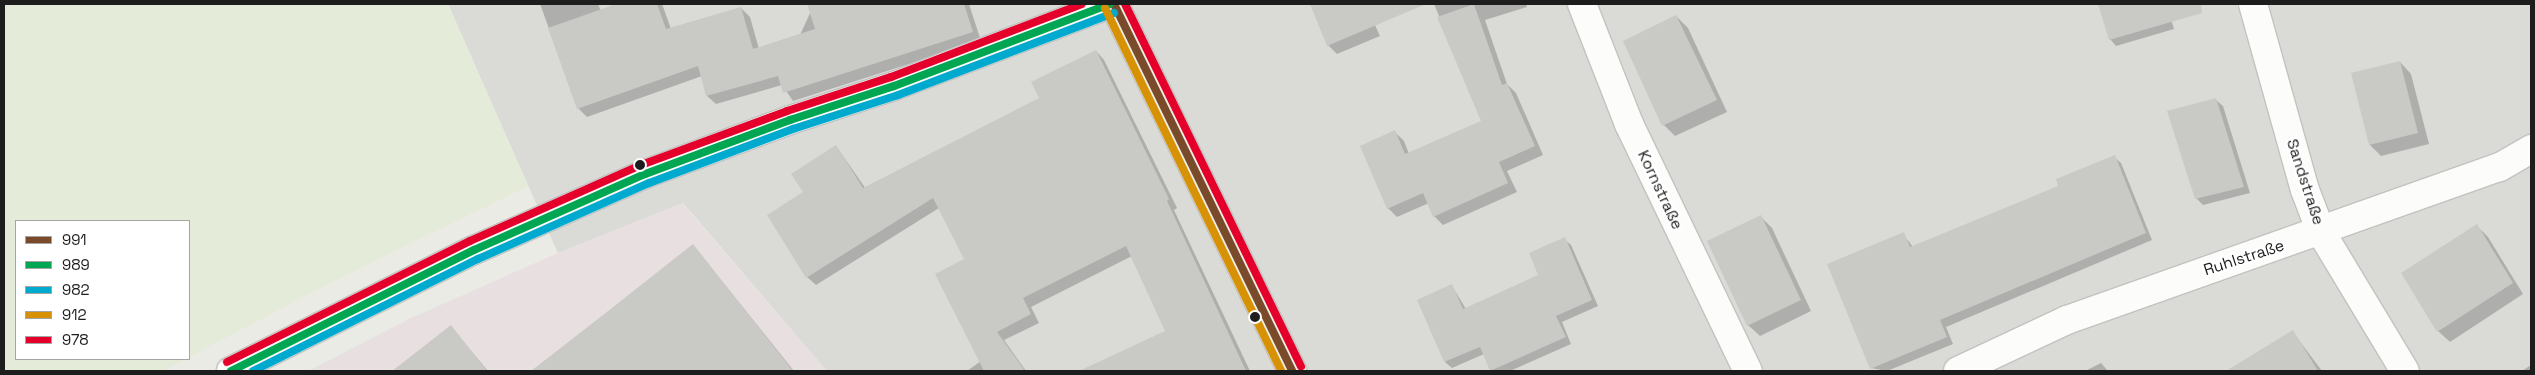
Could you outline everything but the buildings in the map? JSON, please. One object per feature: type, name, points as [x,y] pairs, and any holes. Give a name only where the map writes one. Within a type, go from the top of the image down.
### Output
[{"type":"main road","points":[[1114,4],[1292,371]]},
{"type":"street","points":[[231,371],[474,250],[645,174],[790,120],[903,82],[1110,4]]},
{"type":"street","name":"Kornstraße","points":[[1582,4],[1629,124],[1748,371]]},
{"type":"street","name":"Sandstraße","points":[[2253,4],[2305,190],[2321,232],[2405,371]]},
{"type":"street","name":"Ruhlstraße","points":[[1958,371],[2067,320],[2321,232],[2500,167],[2531,149]]},
{"type":"shaded area","points":[[448,4],[2531,4],[2531,371],[827,371],[683,203],[558,253]]},
{"type":"shaded area","points":[[682,203],[827,371],[308,371],[411,318],[558,253]]},
{"type":"green space","points":[[4,4],[448,4],[528,186],[330,283],[190,356],[190,220],[15,220],[15,360],[184,360],[162,371],[4,371]]},
{"type":"transit line","name":"978","points":[[227,362],[470,241],[641,165],[787,111],[891,77],[1082,4]]},
{"type":"transit line","name":"989","points":[[231,371],[474,250],[645,174],[790,120],[894,86],[1110,4]]},
{"type":"transit line","name":"991","points":[[1114,4],[1292,371]]},
{"type":"transit line","name":"978","points":[[1125,4],[1301,367]]},
{"type":"transit line","name":"912","points":[[1105,8],[1281,371]]},
{"type":"transit line","name":"982","points":[[253,371],[478,259],[649,183],[793,129],[898,95],[1114,13]]}]
